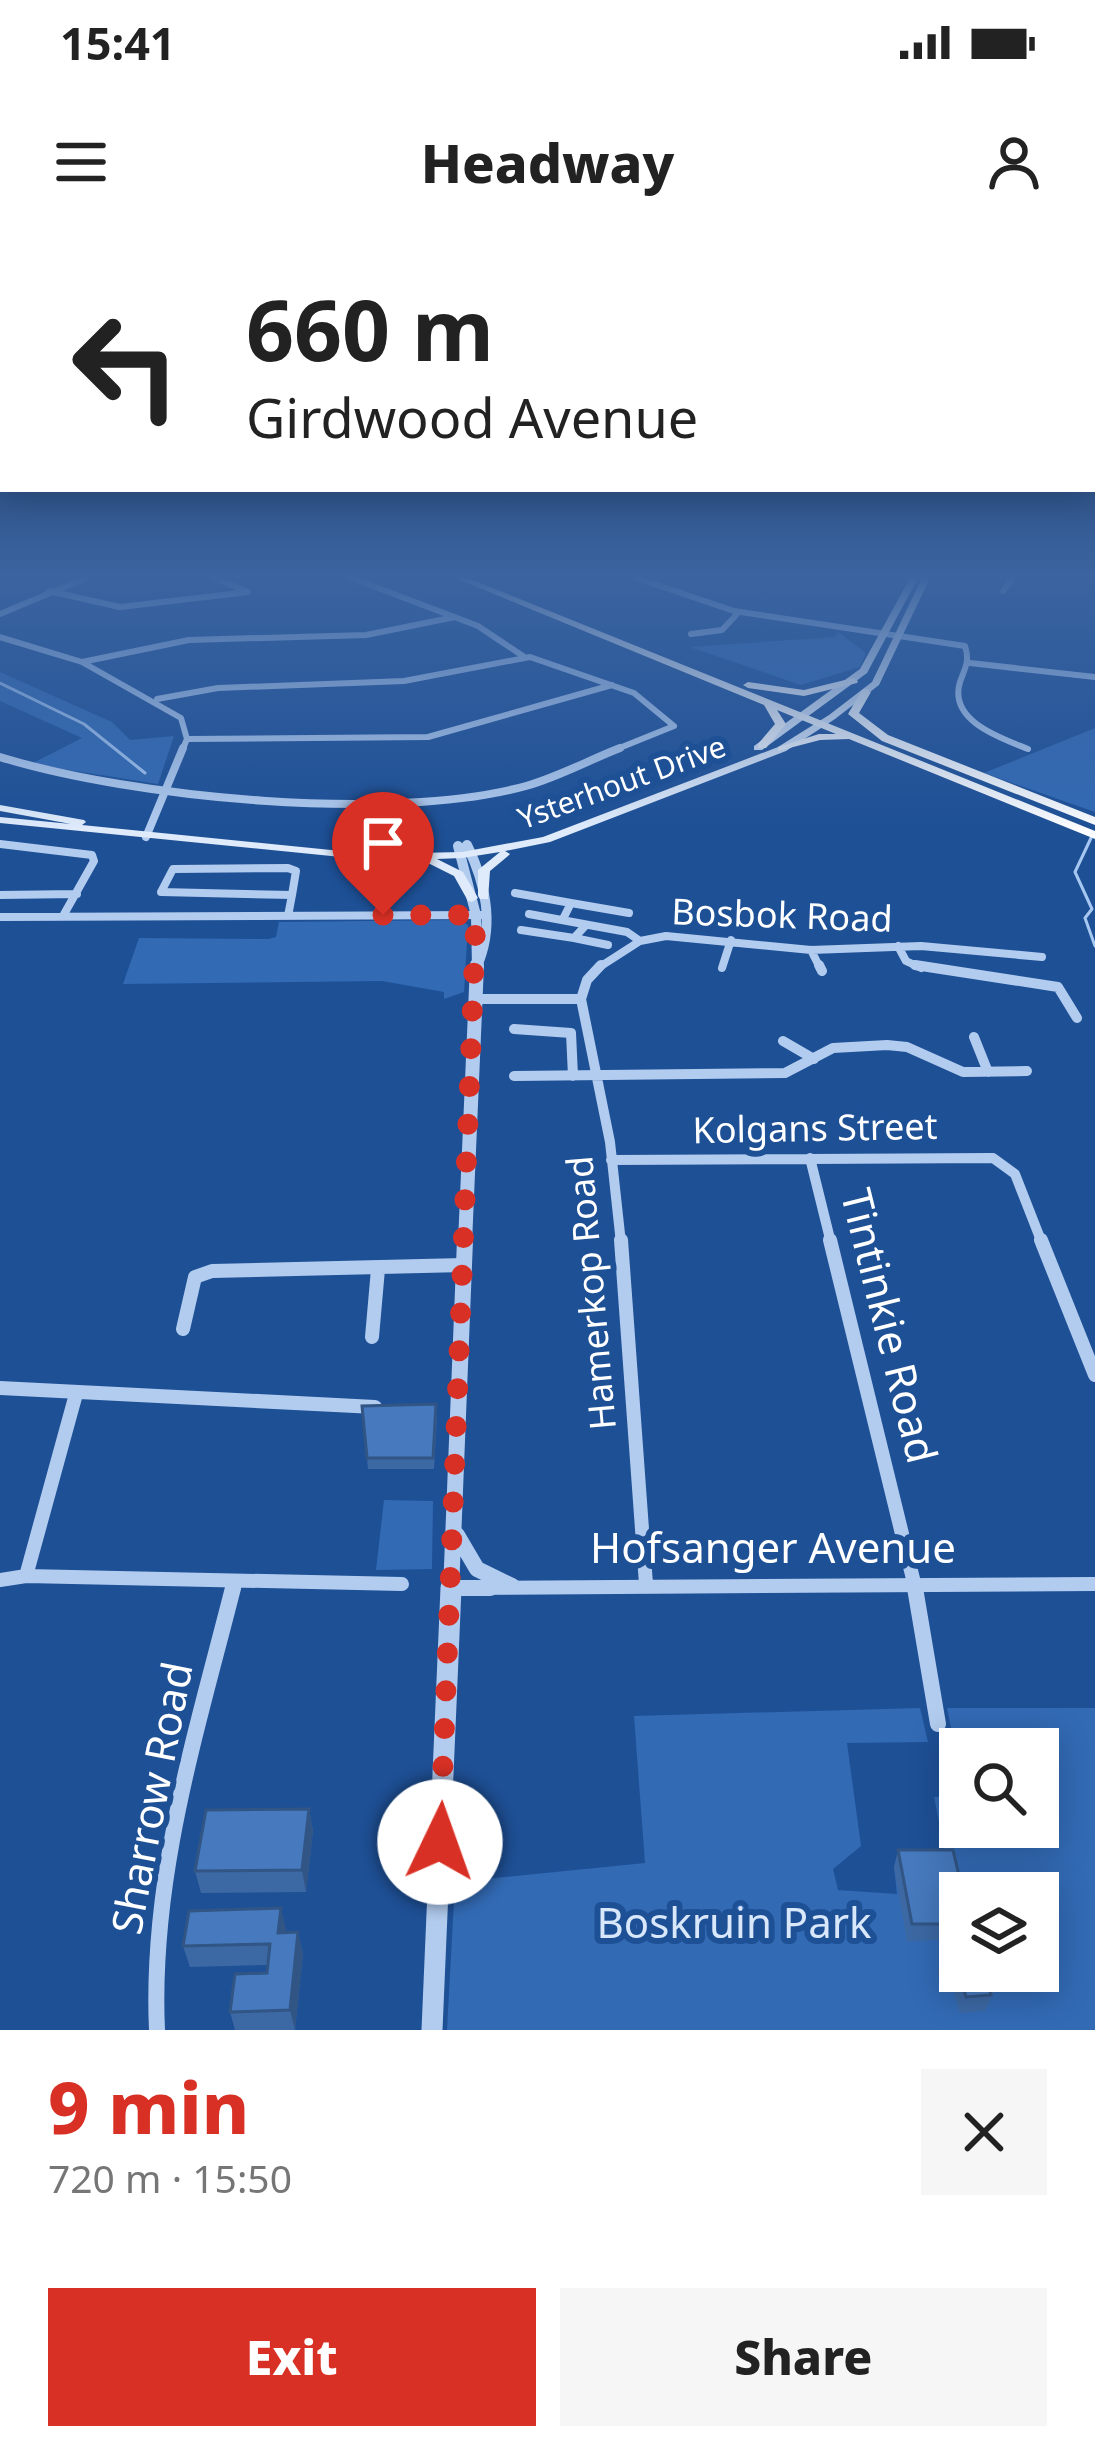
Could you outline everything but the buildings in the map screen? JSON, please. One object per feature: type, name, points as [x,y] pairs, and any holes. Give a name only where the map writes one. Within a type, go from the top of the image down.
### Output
[{"type":"main road","points":[[674,662],[1095,820]]},
{"type":"main road","points":[[679,662],[745,689],[780,717],[779,730],[762,746]]},
{"type":"main road","name":"Ysterhout Drive","points":[[0,808],[147,833],[360,848],[465,850],[564,825],[762,746],[853,681],[866,662]]},
{"type":"main road","points":[[880,742],[853,714],[883,662]]},
{"type":"main road","points":[[745,689],[814,693],[853,681]]},
{"type":"main road","name":"Ysterhout Drive","points":[[0,820],[388,857],[546,840],[782,749],[866,692]]},
{"type":"main road","points":[[782,749],[819,737],[880,742],[1095,835]]},
{"type":"main road","points":[[674,808],[669,800],[682,790]]},
{"type":"main road","points":[[625,813],[658,814]]},
{"type":"main road","points":[[478,897],[487,865],[546,840]]},
{"type":"main road","points":[[388,857],[451,868],[478,897]]},
{"type":"street","points":[[82,662],[157,699],[181,718],[187,739],[147,833]]},
{"type":"street","points":[[157,699],[220,685],[412,680],[498,662]]},
{"type":"street","points":[[0,757],[46,771],[165,790],[399,806],[489,795],[589,763],[674,726],[664,708],[558,662]]},
{"type":"street","points":[[1028,749],[977,724],[960,705],[958,692],[970,663],[1095,677]]},
{"type":"street","points":[[187,739],[428,737],[612,685]]},
{"type":"street","points":[[0,844],[92,854],[94,861],[63,916]]},
{"type":"street","points":[[432,2030],[477,966],[485,951],[482,915],[465,850]]},
{"type":"street","points":[[288,916],[292,895],[296,871],[288,868],[173,869],[161,892],[292,895]]},
{"type":"street","points":[[515,893],[629,913]]},
{"type":"street","points":[[0,895],[77,894]]},
{"type":"street","points":[[563,919],[572,903]]},
{"type":"street","points":[[529,914],[627,932],[640,941]]},
{"type":"street","points":[[0,917],[482,915]]},
{"type":"street","points":[[574,938],[586,925]]},
{"type":"street","points":[[521,930],[608,945]]},
{"type":"street","name":"Bosbok Road","points":[[581,999],[587,980],[604,962],[640,941],[681,934],[811,950],[898,946],[1042,957]]},
{"type":"street","points":[[722,968],[731,940]]},
{"type":"street","points":[[898,946],[909,963],[931,971],[1058,987],[1077,1018]]},
{"type":"street","points":[[811,950],[822,971]]},
{"type":"street","points":[[476,999],[581,999]]},
{"type":"street","name":"Hamerkop Road","points":[[581,999],[602,1077],[646,1584]]},
{"type":"street","points":[[514,1029],[571,1033],[573,1076]]},
{"type":"street","points":[[974,1037],[988,1072]]},
{"type":"street","points":[[783,1041],[814,1058]]},
{"type":"street","points":[[514,1076],[785,1072],[842,1046],[895,1045],[957,1070],[1027,1071]]},
{"type":"street","name":"Kolgans Street","points":[[611,1160],[983,1157],[1015,1174],[1095,1375]]},
{"type":"street","name":"Tintinkie Road","points":[[810,1158],[914,1581],[938,1724]]},
{"type":"street","points":[[183,1329],[191,1286],[202,1273],[464,1265]]},
{"type":"street","points":[[372,1337],[379,1269]]},
{"type":"street","points":[[0,1388],[384,1408]]},
{"type":"street","points":[[26,1576],[76,1394]]},
{"type":"street","points":[[455,1531],[471,1564],[496,1583],[512,1586]]},
{"type":"street","points":[[0,1580],[26,1576],[402,1584]]},
{"type":"street","name":"Hofsanger Avenue","points":[[452,1588],[914,1581],[1095,1584]]},
{"type":"street","name":"Sharrow Road","points":[[157,2030],[156,1957],[169,1868],[235,1582]]},
{"type":"green space","points":[[732,662],[862,662],[860,667],[801,685]]},
{"type":"green space","points":[[0,672],[112,722],[130,740],[174,736],[158,784],[31,764],[82,738],[0,701]]},
{"type":"green space","points":[[1095,728],[1095,812],[984,773]]},
{"type":"green space","points":[[458,920],[468,925],[464,992],[444,999],[444,992],[382,981],[123,984],[139,938],[269,939],[276,937],[279,922]]},
{"type":"green space","points":[[384,1500],[433,1501],[432,1569],[376,1570]]},
{"type":"green space","name":"Boskruin Park","points":[[920,1708],[928,1742],[847,1743],[861,1846],[833,1869],[838,1890],[897,1894],[894,1867],[948,1866],[944,1848],[1059,1848],[1059,1728],[951,1728],[947,1708],[1095,1708],[1095,2030],[447,2030],[455,1882],[645,1863],[634,1716]]},
{"type":"waterway","points":[[0,683],[84,724],[145,773]]},
{"type":"waterway","points":[[1091,838],[1075,872],[1092,909],[1085,918],[1095,946]]},
{"type":"route","points":[[383,915],[476,915],[440,1842]]}]
